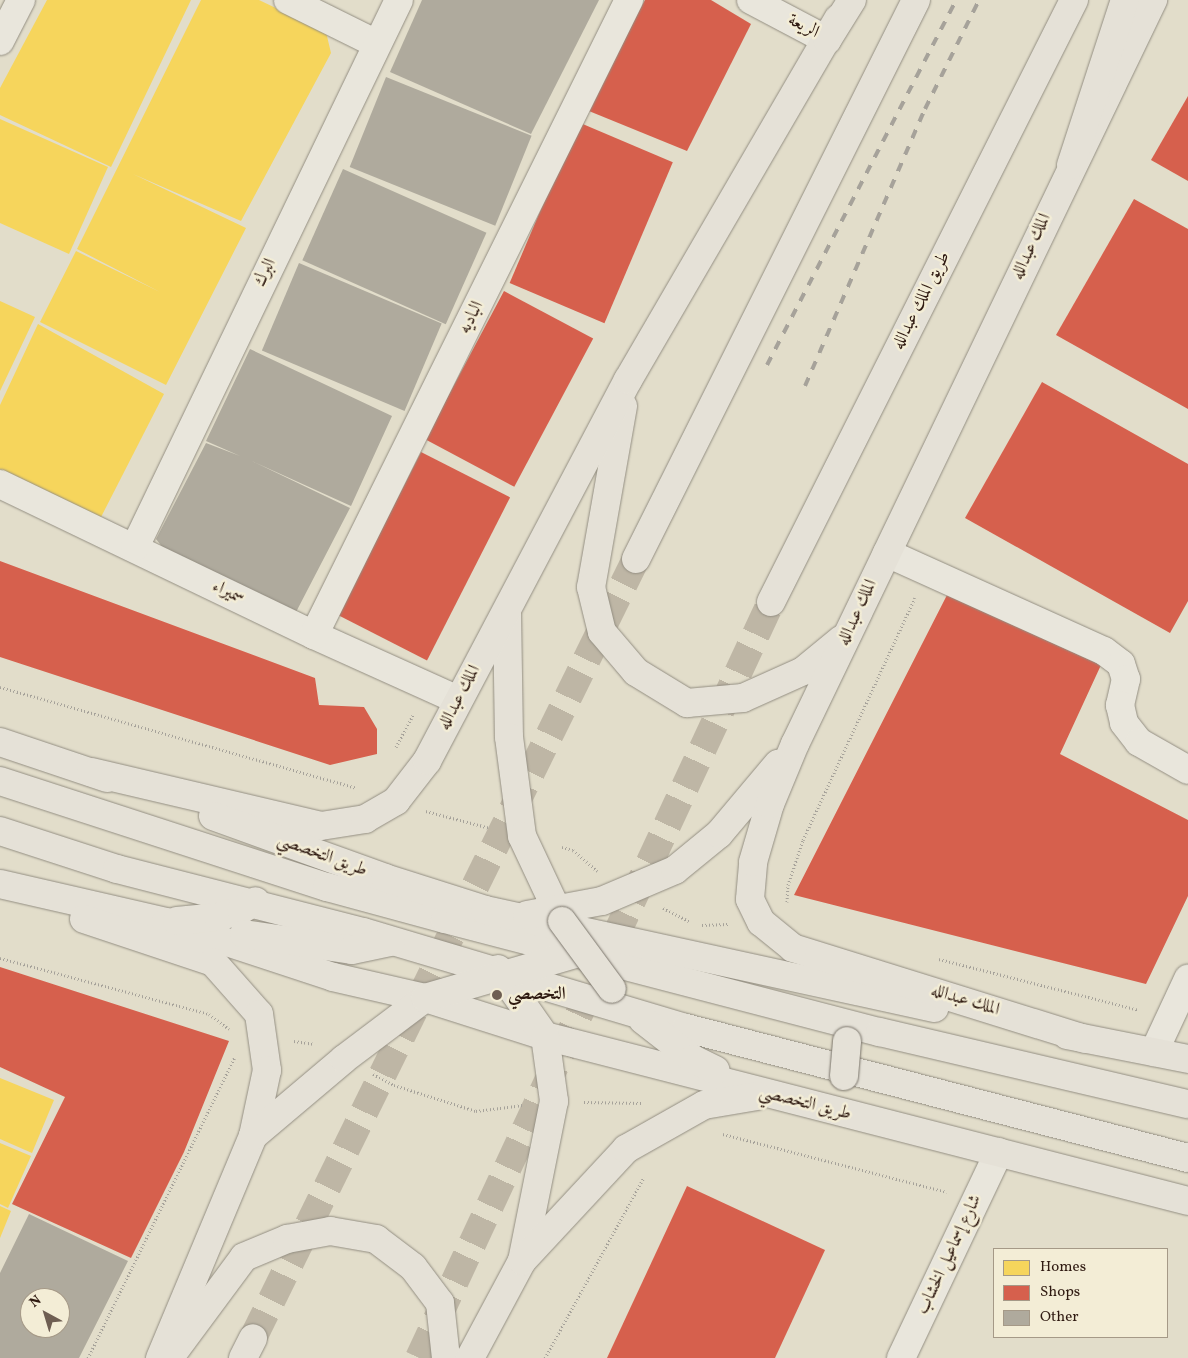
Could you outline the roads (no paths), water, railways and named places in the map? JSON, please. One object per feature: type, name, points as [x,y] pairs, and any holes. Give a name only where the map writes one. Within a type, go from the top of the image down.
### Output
[{"type":"main road","name":"الملك عبدالله","points":[[91,772],[321,826],[365,820],[396,801],[426,761],[628,380],[827,40],[847,0]]},
{"type":"main road","points":[[827,40],[852,0]]},
{"type":"main road","points":[[636,559],[916,0]]},
{"type":"main road","name":"طريق الملك عبدالله","points":[[771,602],[1074,0]]},
{"type":"main road","points":[[1071,165],[1125,0]]},
{"type":"main road","name":"الملك عبدالله","points":[[1084,1039],[793,948],[761,922],[750,899],[752,862],[770,804],[795,744],[1071,165],[1153,0]]},
{"type":"main road","points":[[628,380],[591,587],[602,632],[636,672],[687,703],[743,698],[803,671],[849,633]]},
{"type":"main road","points":[[507,608],[510,737],[522,836],[559,915],[612,988],[634,1012],[693,1059],[767,1095]]},
{"type":"main road","name":"طريق التخصصي","points":[[0,742],[91,772],[385,878],[518,917],[878,996],[1188,1059]]},
{"type":"main road","points":[[166,922],[352,950],[458,925],[518,917],[559,915],[602,901],[674,870],[701,851],[719,834],[795,744]]},
{"type":"main road","points":[[0,780],[275,870],[458,925],[581,953],[851,1033],[1188,1104]]},
{"type":"main road","points":[[166,922],[218,917],[252,903],[273,884],[276,863],[268,841],[218,818]]},
{"type":"main road","points":[[0,831],[117,869],[396,941],[634,1012],[1188,1158]]},
{"type":"main road","points":[[385,878],[458,925],[503,974],[545,1036],[554,1101],[522,1261]]},
{"type":"main road","name":"طريق التخصصي","points":[[0,884],[166,922],[333,977],[425,998],[545,1036],[767,1095],[1000,1152],[1188,1201]]},
{"type":"main road","points":[[0,892],[213,962],[259,1014],[267,1070],[253,1136],[160,1358]]},
{"type":"main road","name":"طريق التخصصي","points":[[253,1136],[344,1059],[425,998],[581,953],[650,947]]},
{"type":"main road","points":[[863,1118],[844,1076],[851,1033],[878,996]]},
{"type":"main road","points":[[470,1358],[522,1261],[626,1149],[704,1105],[767,1095]]},
{"type":"main road","points":[[169,1358],[244,1257],[287,1240],[330,1231],[376,1239],[413,1266],[440,1303],[446,1358]]},
{"type":"street","points":[[0,41],[21,0]]},
{"type":"street","points":[[288,0],[375,43]]},
{"type":"street","name":"البرك","points":[[135,547],[375,43],[398,0]]},
{"type":"street","name":"الباديه","points":[[314,635],[629,0]]},
{"type":"street","name":"الريعة","points":[[752,0],[827,40]]},
{"type":"street","name":"سميراء","points":[[0,484],[135,547],[314,635],[458,700]]},
{"type":"street","points":[[887,552],[1104,650],[1121,664],[1126,679],[1120,705],[1124,724],[1139,742],[1188,770]]},
{"type":"street","points":[[1154,1052],[1188,979]]},
{"type":"street","name":"شارع إسماعيل الخشاب","points":[[901,1358],[1000,1152]]},
{"type":"tunnel","points":[[253,1338],[636,559]]},
{"type":"tunnel","points":[[419,1358],[771,602]]},
{"type":"railway","points":[[767,365],[956,0]]},
{"type":"railway","points":[[805,386],[925,109],[979,0]]},
{"type":"place","name":"التخصصي","points":[[497,995]]}]
